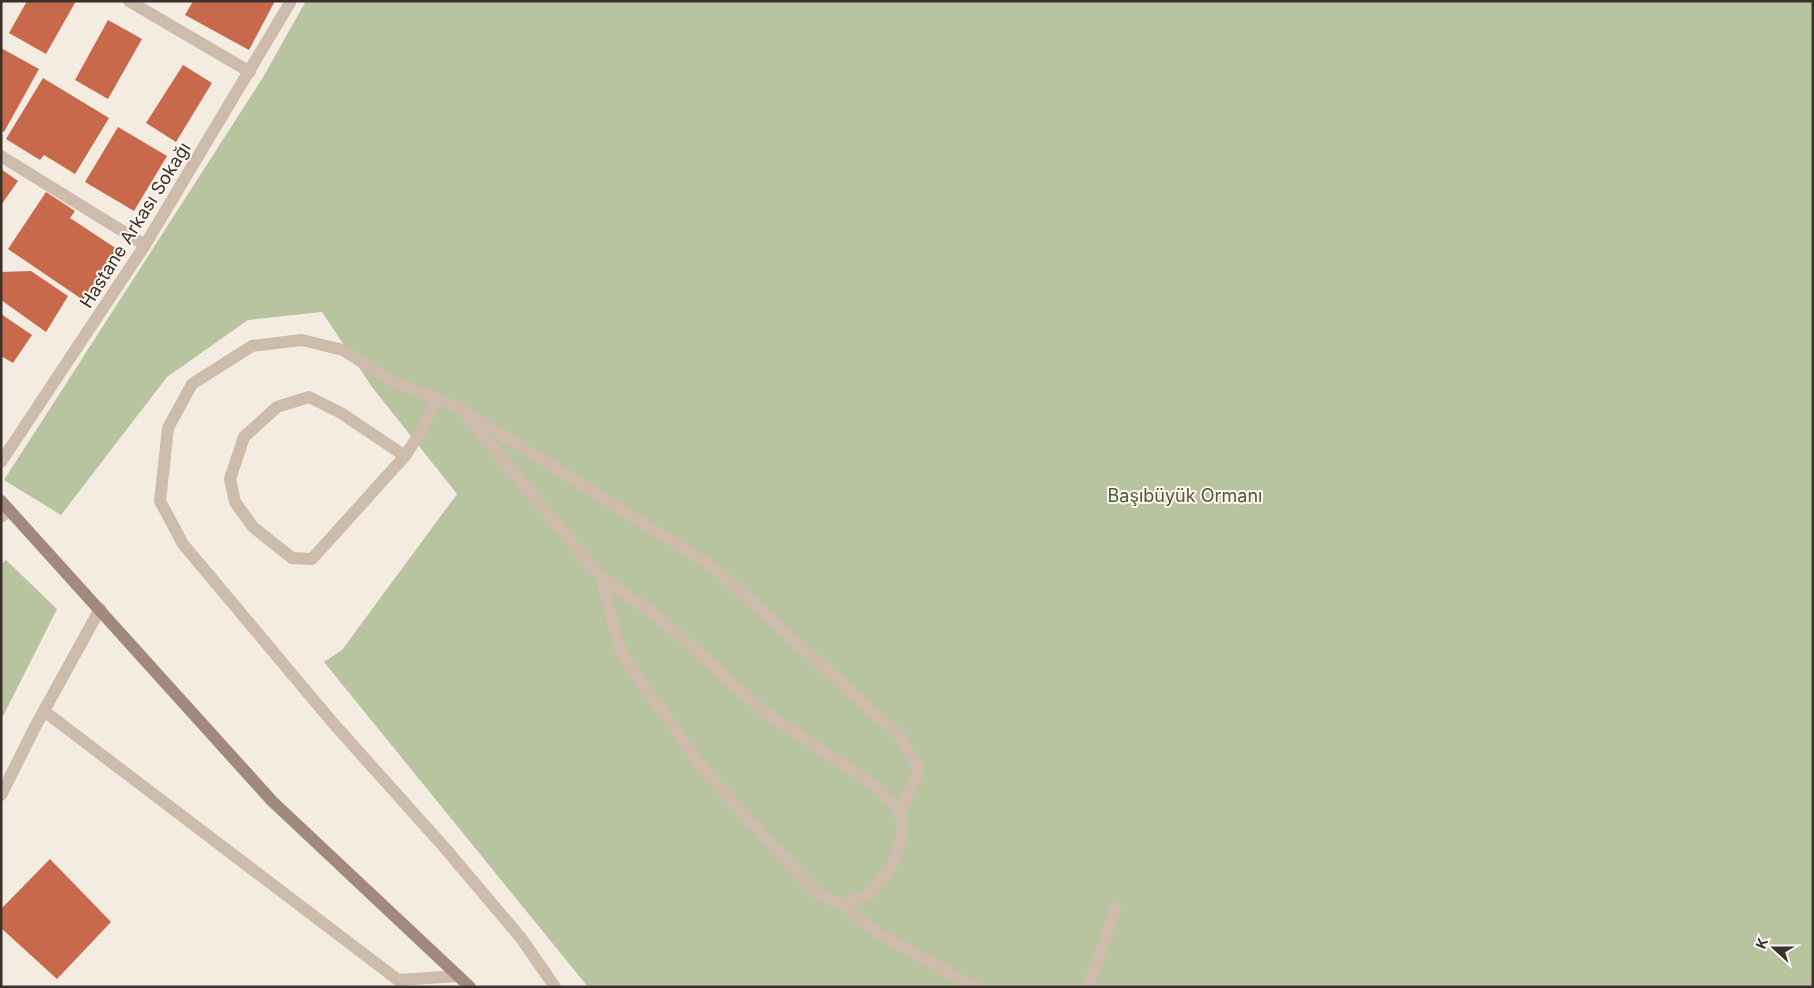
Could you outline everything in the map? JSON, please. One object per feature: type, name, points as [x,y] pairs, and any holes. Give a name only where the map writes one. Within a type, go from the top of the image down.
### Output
[{"type":"main road","points":[[4,509],[100,609],[272,802],[470,987]]},
{"type":"street","points":[[129,1],[250,72]]},
{"type":"street","name":"Hastane Arkası Sokağı","points":[[1,462],[145,245],[291,1]]},
{"type":"street","points":[[1,156],[145,245]]},
{"type":"street","points":[[555,987],[521,938],[444,846],[333,723],[183,544],[160,501],[168,428],[192,384],[252,346],[302,340],[343,350],[393,382],[459,407],[714,567],[901,737],[919,770],[900,812],[902,835],[893,864],[871,893],[842,904]]},
{"type":"street","points":[[405,456],[341,413],[309,397],[277,407],[244,436],[230,479],[234,502],[254,526],[292,558],[312,559],[405,456],[422,430],[437,399]]},
{"type":"street","points":[[459,407],[601,577],[661,619],[762,710],[877,787],[900,812]]},
{"type":"street","points":[[601,577],[621,653],[704,770],[818,895],[842,904],[874,931],[975,987]]},
{"type":"street","points":[[1,795],[44,711],[100,609]]},
{"type":"street","points":[[44,711],[398,980],[458,976]]},
{"type":"street","points":[[1088,987],[1116,908]]},
{"type":"green space","name":"Başıbüyük Ormanı","points":[[306,1],[1813,1],[1813,987],[588,987],[324,662],[342,650],[457,494],[372,387],[322,312],[248,320],[167,377],[61,515],[4,480],[262,79]]},
{"type":"green space","points":[[6,560],[57,609],[1,720],[1,564]]},
{"type":"building","points":[[27,1],[76,1],[46,54],[9,33]]},
{"type":"building","points":[[193,1],[275,1],[249,50],[185,15]]},
{"type":"building","points":[[108,20],[142,39],[108,99],[75,80]]},
{"type":"building","points":[[1,48],[39,69],[4,132],[1,130]]},
{"type":"building","points":[[183,65],[212,83],[176,142],[146,123]]},
{"type":"building","points":[[43,78],[109,118],[75,174],[44,155],[40,160],[6,139]]},
{"type":"building","points":[[118,127],[167,156],[134,211],[85,182]]},
{"type":"building","points":[[1,169],[18,181],[1,205]]},
{"type":"building","points":[[46,192],[75,211],[70,218],[117,249],[83,300],[8,249]]},
{"type":"building","points":[[31,271],[68,296],[46,332],[1,300],[1,272]]},
{"type":"building","points":[[1,314],[32,335],[13,363],[1,356]]},
{"type":"building","points":[[50,859],[111,922],[57,979],[1,928],[1,909]]}]
